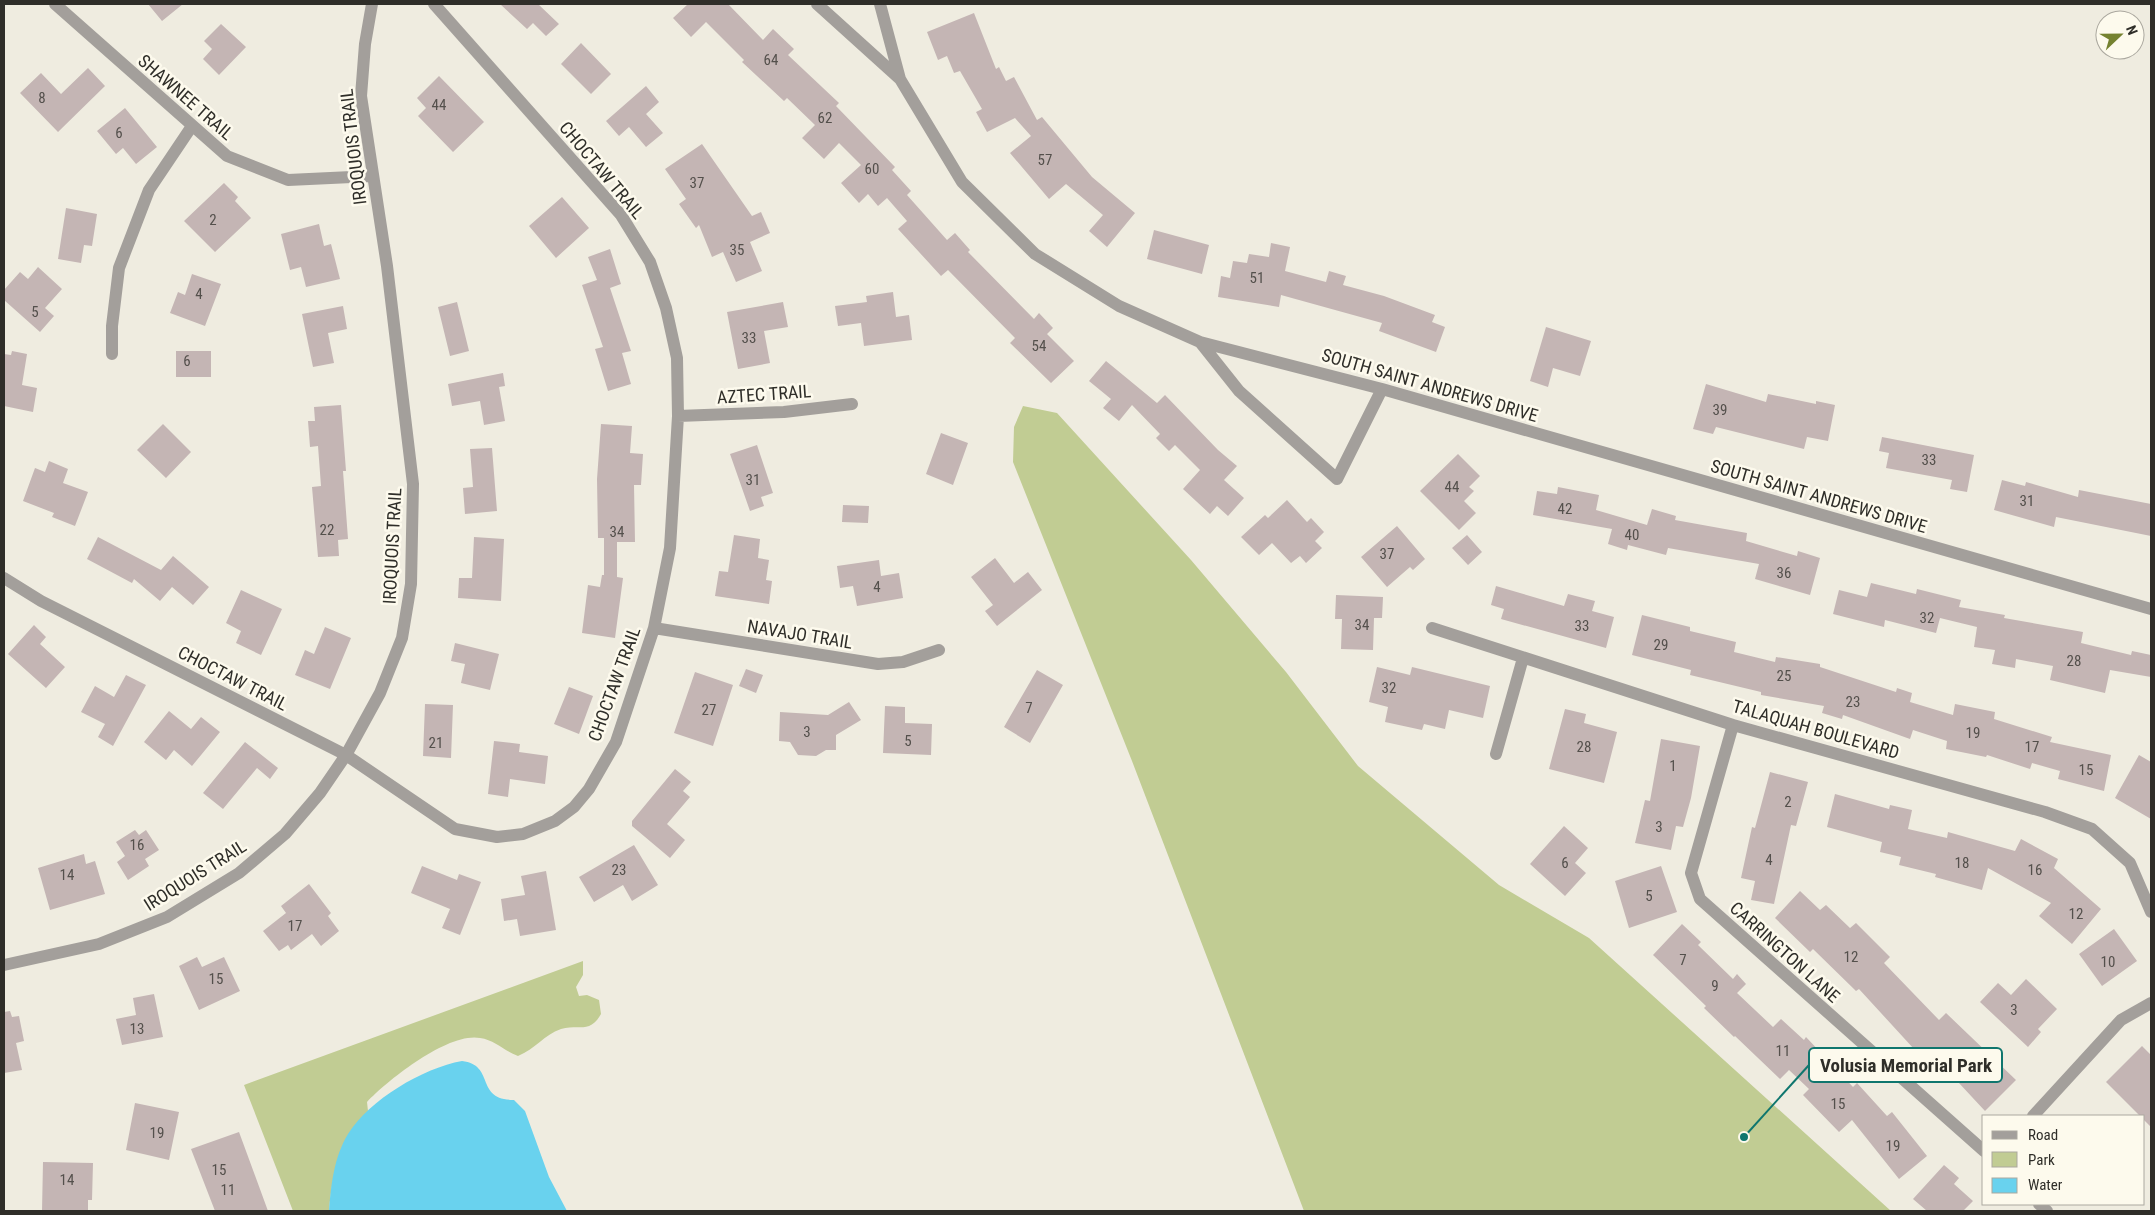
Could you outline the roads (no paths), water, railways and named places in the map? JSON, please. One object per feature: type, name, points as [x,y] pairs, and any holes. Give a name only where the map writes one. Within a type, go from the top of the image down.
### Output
[{"type":"street","name":"SHAWNEE TRAIL","points":[[55,4],[227,156],[288,180],[373,176]]},
{"type":"street","name":"IROQUOIS TRAIL","points":[[4,965],[100,944],[167,917],[239,873],[285,834],[320,793],[346,755],[380,693],[402,638],[411,584],[414,484],[387,266],[362,96],[365,44],[372,4]]},
{"type":"street","name":"CHOCTAW TRAIL","points":[[4,578],[41,601],[346,755],[455,829],[497,836],[523,834],[555,821],[574,807],[589,789],[616,742],[654,628],[670,548],[678,416],[677,358],[666,308],[650,262],[621,215],[434,4]]},
{"type":"street","name":"SOUTH SAINT ANDREWS DRIVE","points":[[817,4],[900,79],[962,182],[1035,254],[1119,306],[1200,342],[1382,389],[2151,609]]},
{"type":"street","points":[[880,4],[900,79]]},
{"type":"street","points":[[112,354],[112,326],[119,268],[149,190],[192,126]]},
{"type":"street","points":[[1200,342],[1239,391],[1337,479],[1382,389]]},
{"type":"street","name":"AZTEC TRAIL","points":[[678,416],[784,412],[852,404]]},
{"type":"street","name":"NAVAJO TRAIL","points":[[654,628],[878,664],[903,662],[939,650]]},
{"type":"street","name":"TALAQUAH BOULEVARD","points":[[1432,628],[1733,724],[2045,812],[2092,829],[2130,863],[2151,912]]},
{"type":"street","points":[[1496,754],[1523,658]]},
{"type":"street","name":"CARRINGTON LANE","points":[[1733,724],[1691,873],[1700,899],[1982,1149]]},
{"type":"street","points":[[2034,1115],[2121,1020],[2151,1003]]},
{"type":"water","points":[[462,1061],[472,1064],[479,1069],[489,1089],[494,1094],[502,1098],[514,1100],[525,1111],[549,1177],[567,1211],[329,1211],[332,1181],[339,1152],[357,1121],[369,1109],[398,1087],[431,1071]]},
{"type":"place","name":"Volusia Memorial Park","points":[[1744,1137]]}]
